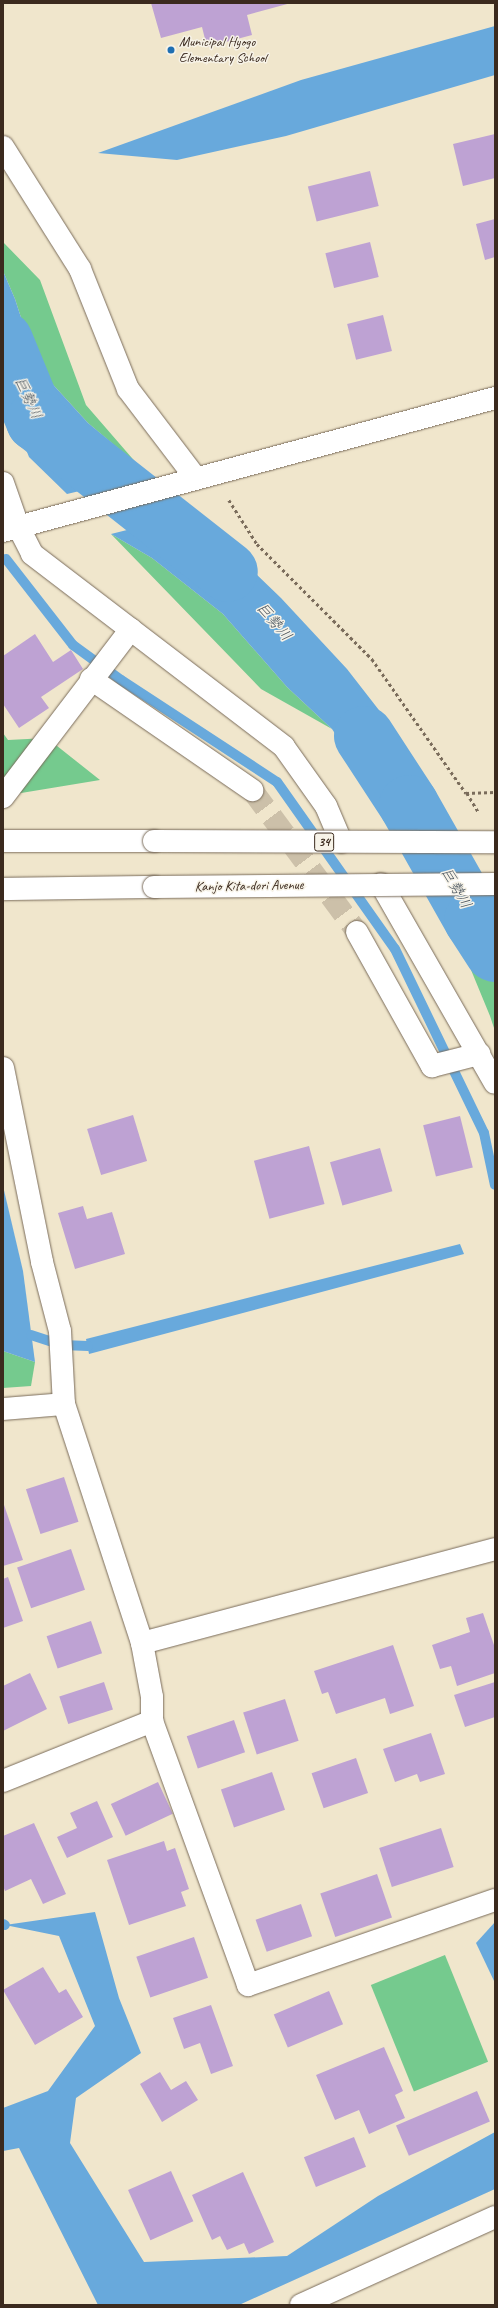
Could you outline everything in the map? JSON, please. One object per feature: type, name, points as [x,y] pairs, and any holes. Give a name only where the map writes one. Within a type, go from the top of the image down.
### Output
[{"type":"main road","points":[[3,147],[80,269],[128,389],[195,477]]},
{"type":"main road","points":[[11,528],[195,477],[495,398]]},
{"type":"main road","points":[[3,483],[11,528],[32,554],[284,747],[326,806],[341,842]]},
{"type":"main road","points":[[3,797],[91,679],[131,629]]},
{"type":"main road","points":[[91,679],[252,790]]},
{"type":"main road","name":"34","points":[[3,841],[495,842]]},
{"type":"main road","points":[[382,884],[495,1083]]},
{"type":"main road","name":"Kanjo Kita-dori Avenue","points":[[3,889],[495,884]]},
{"type":"main road","points":[[357,932],[432,1066],[479,1054]]},
{"type":"main road","points":[[3,1068],[42,1262],[60,1332],[64,1404],[142,1643],[152,1697],[152,1722],[248,1985],[495,1900]]},
{"type":"main road","points":[[3,1409],[64,1404]]},
{"type":"main road","points":[[142,1643],[495,1550]]},
{"type":"main road","points":[[3,1781],[152,1722]]},
{"type":"main road","points":[[301,2305],[495,2217]]},
{"type":"path","points":[[219,471],[230,503],[258,544],[372,659],[466,793],[495,792]]},
{"type":"green space","points":[[3,242],[40,280],[86,405],[138,465],[88,423],[37,367],[15,299],[3,271]]},
{"type":"green space","points":[[111,534],[152,558],[223,614],[287,687],[332,729],[261,689]]},
{"type":"green space","points":[[3,733],[8,740],[47,738],[100,780],[3,796]]},
{"type":"green space","points":[[450,919],[495,983],[495,1031],[490,1016]]},
{"type":"green space","points":[[3,1351],[35,1362],[31,1386],[3,1388]]},
{"type":"green space","points":[[445,1955],[488,2062],[414,2092],[371,1985]]},
{"type":"water","points":[[495,26],[495,75],[286,136],[177,160],[98,153],[301,80]]},
{"type":"water","points":[[3,271],[15,299],[37,367],[88,423],[138,465],[130,479],[67,494],[29,457],[3,392]]},
{"type":"water","points":[[195,515],[281,598],[347,669],[396,732],[436,805],[383,806],[332,729],[287,687],[223,614],[152,558],[111,534],[163,521]]},
{"type":"water","points":[[450,919],[495,919],[495,983]]},
{"type":"water","points":[[3,1186],[23,1271],[35,1362],[3,1351]]},
{"type":"water","points":[[460,1244],[464,1254],[89,1354],[86,1339]]},
{"type":"water","points":[[95,1912],[119,1998],[141,2053],[76,2098],[70,2143],[144,2262],[287,2256],[378,2196],[495,2132],[495,2189],[239,2305],[98,2305],[19,2148],[3,2151],[3,2108],[48,2091],[95,2026],[59,1936],[5,1925]]},
{"type":"water","points":[[495,1922],[495,1983],[476,1943]]},
{"type":"building","points":[[151,3],[291,3],[247,15],[252,35],[207,47],[202,27],[161,38]]},
{"type":"building","points":[[495,134],[495,178],[463,186],[453,144]]},
{"type":"building","points":[[370,171],[379,206],[317,221],[308,186]]},
{"type":"building","points":[[495,219],[495,257],[485,260],[476,224]]},
{"type":"building","points":[[370,242],[379,277],[334,288],[325,253]]},
{"type":"building","points":[[383,315],[392,351],[356,360],[347,324]]},
{"type":"building","points":[[35,634],[53,662],[71,650],[83,669],[41,697],[49,708],[19,728],[3,704],[3,656]]},
{"type":"building","points":[[133,1115],[147,1161],[101,1175],[87,1129]]},
{"type":"building","points":[[460,1116],[473,1167],[436,1177],[423,1125]]},
{"type":"building","points":[[309,1146],[325,1204],[269,1219],[254,1161]]},
{"type":"building","points":[[380,1148],[392,1191],[342,1206],[330,1162]]},
{"type":"building","points":[[83,1206],[87,1219],[112,1212],[125,1254],[75,1269],[58,1213]]},
{"type":"building","points":[[64,1477],[79,1522],[40,1534],[26,1489]]},
{"type":"building","points":[[3,1502],[23,1560],[3,1566]]},
{"type":"building","points":[[71,1549],[85,1590],[31,1608],[17,1568]]},
{"type":"building","points":[[8,1577],[23,1621],[3,1628],[3,1579]]},
{"type":"building","points":[[483,1613],[495,1648],[495,1673],[457,1686],[451,1666],[440,1669],[432,1645],[470,1632],[466,1618]]},
{"type":"building","points":[[91,1621],[102,1653],[58,1668],[47,1636]]},
{"type":"building","points":[[393,1645],[414,1706],[390,1714],[385,1698],[336,1714],[328,1692],[322,1694],[314,1671]]},
{"type":"building","points":[[30,1673],[47,1709],[3,1731],[3,1686]]},
{"type":"building","points":[[104,1682],[113,1710],[68,1724],[59,1697]]},
{"type":"building","points":[[495,1682],[495,1717],[465,1727],[454,1695]]},
{"type":"building","points":[[285,1699],[299,1741],[257,1754],[243,1713]]},
{"type":"building","points":[[234,1720],[245,1752],[198,1768],[187,1736]]},
{"type":"building","points":[[431,1733],[445,1774],[420,1782],[417,1774],[395,1782],[383,1749]]},
{"type":"building","points":[[356,1758],[368,1793],[324,1808],[312,1773]]},
{"type":"building","points":[[272,1772],[285,1810],[234,1827],[221,1790]]},
{"type":"building","points":[[158,1782],[173,1814],[126,1836],[111,1804]]},
{"type":"building","points":[[97,1801],[113,1837],[67,1858],[57,1837],[77,1828],[70,1813]]},
{"type":"building","points":[[34,1823],[66,1894],[43,1904],[31,1879],[5,1891],[3,1886],[3,1836]]},
{"type":"building","points":[[441,1828],[454,1867],[392,1887],[379,1848]]},
{"type":"building","points":[[164,1841],[167,1851],[175,1848],[189,1889],[181,1892],[186,1906],[129,1925],[107,1860]]},
{"type":"building","points":[[377,1874],[392,1917],[335,1937],[320,1894]]},
{"type":"building","points":[[301,1904],[312,1936],[267,1952],[256,1920]]},
{"type":"building","points":[[194,1937],[208,1978],[150,1998],[136,1957]]},
{"type":"building","points":[[43,1967],[59,1993],[66,1989],[83,2017],[35,2045],[3,1990]]},
{"type":"building","points":[[329,1991],[343,2024],[288,2048],[274,2014]]},
{"type":"building","points":[[211,2005],[233,2066],[211,2074],[200,2043],[184,2049],[173,2018]]},
{"type":"building","points":[[384,2047],[403,2091],[395,2095],[405,2118],[369,2134],[359,2110],[335,2120],[316,2075]]},
{"type":"building","points":[[160,2072],[171,2090],[186,2081],[198,2100],[162,2122],[140,2084]]},
{"type":"building","points":[[477,2091],[490,2121],[409,2156],[396,2125]]},
{"type":"building","points":[[354,2137],[366,2167],[316,2187],[304,2157]]},
{"type":"building","points":[[171,2171],[193,2221],[150,2240],[128,2190]]},
{"type":"building","points":[[243,2172],[274,2242],[249,2254],[244,2243],[227,2250],[220,2236],[212,2240],[192,2195]]},
{"type":"waterway","name":"巨勢川","points":[[3,341],[36,421],[228,572]]},
{"type":"waterway","points":[[6,559],[73,645],[121,680],[277,782],[395,949],[484,1133],[495,1185]]},
{"type":"waterway","name":"巨勢川","points":[[364,736],[409,805],[474,920],[495,952]]},
{"type":"waterway","points":[[31,1335],[62,1345],[88,1346]]},
{"type":"tunnel","points":[[252,790],[357,932]]},
{"type":"place","name":"Municipal Hyogo Elementary School","points":[[171,50]]}]
